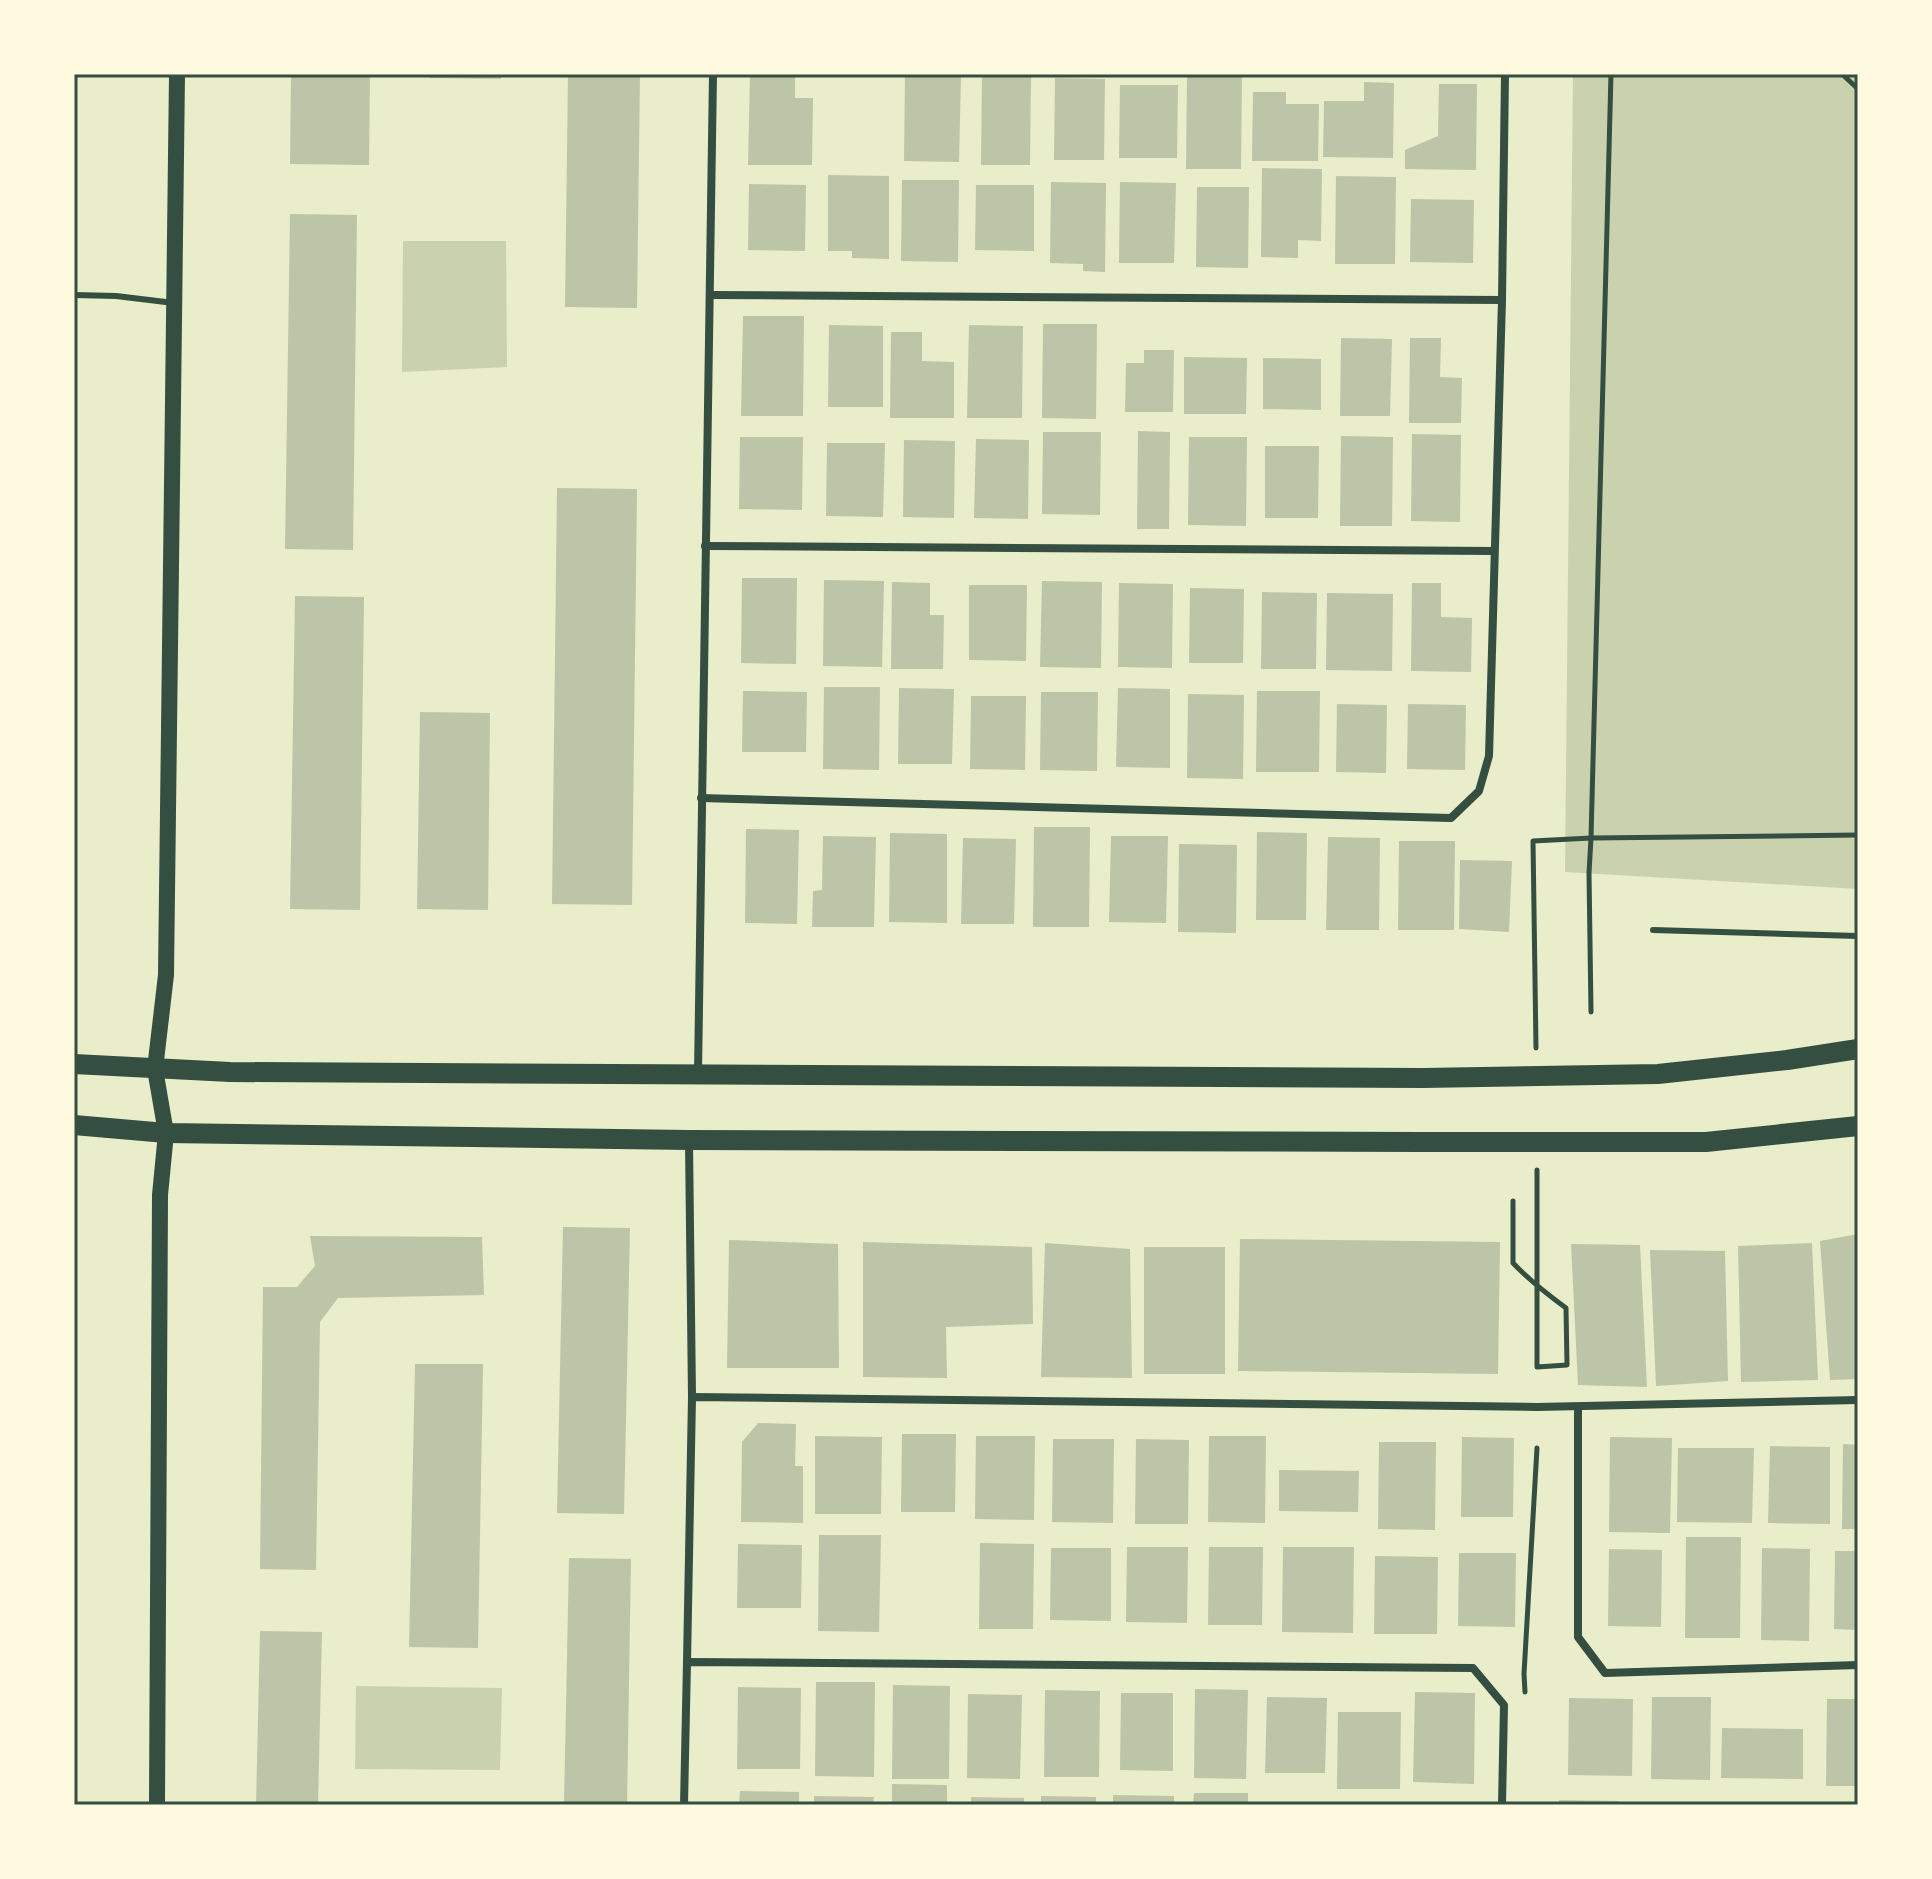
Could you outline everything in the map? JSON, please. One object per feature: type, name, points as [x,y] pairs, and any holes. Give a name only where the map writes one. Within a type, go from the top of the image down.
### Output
[{"type":"main road","points":[[157,1805],[160,1195],[166,1133],[155,1069],[166,975],[177,74]]},
{"type":"main road","points":[[74,1064],[246,1072],[1423,1078],[1642,1074],[1787,1060],[1858,1049]]},
{"type":"main road","points":[[74,1125],[166,1133],[689,1140],[1706,1142],[1858,1126]]},
{"type":"street","points":[[698,1074],[713,74]]},
{"type":"street","points":[[701,798],[1451,818],[1479,791],[1489,756],[1505,74]]},
{"type":"street","points":[[710,295],[1502,300]]},
{"type":"street","points":[[705,546],[1494,551]]},
{"type":"street","points":[[684,1805],[692,1397],[689,1140]]},
{"type":"street","points":[[692,1397],[1578,1407],[1858,1400]]},
{"type":"street","points":[[1578,1407],[1578,1637],[1605,1673],[1858,1665]]},
{"type":"street","points":[[687,1662],[1473,1668],[1504,1705],[1502,1805]]},
{"type":"lane","points":[[74,295],[174,303]]},
{"type":"lane","points":[[1653,930],[1858,936]]},
{"type":"path","points":[[1591,1012],[1589,873],[1611,74]]},
{"type":"path","points":[[1842,74],[1858,89]]},
{"type":"path","points":[[1535,873],[1533,841],[1858,835]]},
{"type":"path","points":[[1513,1201],[1513,1263],[1566,1308],[1567,1365],[1537,1367]]},
{"type":"path","points":[[1525,1703],[1537,1448]]},
{"type":"green space","points":[[1573,74],[1858,74],[1858,889],[1565,872]]},
{"type":"green space","points":[[403,241],[506,241],[507,367],[402,372]]},
{"type":"green space","points":[[356,1686],[502,1688],[500,1770],[355,1769]]},
{"type":"building","points":[[291,74],[370,74],[369,165],[290,164]]},
{"type":"building","points":[[430,74],[501,74],[501,79],[430,78]]},
{"type":"building","points":[[568,74],[640,74],[637,308],[565,307]]},
{"type":"building","points":[[750,74],[795,74],[795,98],[813,98],[812,165],[748,165]]},
{"type":"building","points":[[905,74],[961,74],[959,162],[904,161]]},
{"type":"building","points":[[982,74],[1031,74],[1030,165],[981,165]]},
{"type":"building","points":[[1187,74],[1242,74],[1241,169],[1186,169]]},
{"type":"building","points":[[1055,78],[1105,79],[1104,160],[1054,160]]},
{"type":"building","points":[[1364,82],[1394,83],[1393,158],[1323,157],[1324,101],[1364,101]]},
{"type":"building","points":[[1439,84],[1477,84],[1476,170],[1405,169],[1405,150],[1438,136]]},
{"type":"building","points":[[1120,85],[1178,85],[1177,158],[1119,158]]},
{"type":"building","points":[[1253,92],[1286,92],[1286,104],[1319,104],[1318,161],[1252,161]]},
{"type":"building","points":[[1262,168],[1322,169],[1321,241],[1298,240],[1298,258],[1261,257]]},
{"type":"building","points":[[828,175],[889,176],[889,259],[852,258],[852,251],[828,251]]},
{"type":"building","points":[[1336,176],[1396,177],[1395,264],[1335,264]]},
{"type":"building","points":[[902,180],[959,180],[958,262],[901,261]]},
{"type":"building","points":[[1051,182],[1106,183],[1105,272],[1083,271],[1083,264],[1050,263]]},
{"type":"building","points":[[1120,182],[1176,183],[1174,263],[1119,263]]},
{"type":"building","points":[[749,184],[806,185],[805,251],[748,250]]},
{"type":"building","points":[[976,185],[1034,185],[1034,251],[975,250]]},
{"type":"building","points":[[1197,187],[1249,187],[1248,268],[1196,267]]},
{"type":"building","points":[[1411,199],[1474,200],[1473,263],[1410,262]]},
{"type":"building","points":[[290,214],[357,215],[353,550],[285,549]]},
{"type":"building","points":[[743,316],[804,316],[803,416],[741,416]]},
{"type":"building","points":[[1043,324],[1097,324],[1096,419],[1042,418]]},
{"type":"building","points":[[829,325],[883,326],[883,407],[828,407]]},
{"type":"building","points":[[969,325],[1023,326],[1022,418],[967,418]]},
{"type":"building","points":[[891,332],[922,332],[922,361],[954,362],[954,418],[890,418]]},
{"type":"building","points":[[1341,338],[1392,339],[1390,416],[1340,416]]},
{"type":"building","points":[[1410,338],[1441,338],[1440,377],[1462,378],[1461,423],[1409,423]]},
{"type":"building","points":[[1144,350],[1174,350],[1173,412],[1125,412],[1126,363],[1144,363]]},
{"type":"building","points":[[1184,357],[1247,358],[1246,414],[1184,414]]},
{"type":"building","points":[[1263,358],[1321,359],[1321,410],[1263,409]]},
{"type":"building","points":[[1138,431],[1170,432],[1169,529],[1137,529]]},
{"type":"building","points":[[1043,432],[1101,432],[1100,515],[1042,514]]},
{"type":"building","points":[[1412,434],[1461,435],[1460,522],[1411,521]]},
{"type":"building","points":[[1341,436],[1393,437],[1392,526],[1340,526]]},
{"type":"building","points":[[740,437],[803,437],[802,510],[739,509]]},
{"type":"building","points":[[1189,437],[1247,437],[1246,526],[1188,525]]},
{"type":"building","points":[[976,439],[1029,440],[1028,519],[974,518]]},
{"type":"building","points":[[904,440],[955,441],[954,518],[903,517]]},
{"type":"building","points":[[827,443],[885,443],[883,517],[826,516]]},
{"type":"building","points":[[1265,446],[1319,446],[1318,518],[1265,518]]},
{"type":"building","points":[[557,488],[637,489],[632,905],[552,904]]},
{"type":"building","points":[[742,578],[797,578],[796,664],[741,663]]},
{"type":"building","points":[[824,580],[884,581],[882,667],[823,666]]},
{"type":"building","points":[[1042,581],[1102,582],[1101,668],[1040,667]]},
{"type":"building","points":[[892,582],[930,583],[930,615],[944,615],[943,669],[891,669]]},
{"type":"building","points":[[1119,583],[1173,584],[1172,668],[1118,667]]},
{"type":"building","points":[[1412,583],[1441,583],[1441,617],[1472,618],[1471,672],[1411,671]]},
{"type":"building","points":[[969,585],[1027,585],[1026,661],[969,660]]},
{"type":"building","points":[[1190,588],[1244,589],[1243,663],[1189,663]]},
{"type":"building","points":[[1262,592],[1317,593],[1316,669],[1261,669]]},
{"type":"building","points":[[1327,593],[1393,594],[1392,671],[1326,670]]},
{"type":"building","points":[[295,596],[364,597],[360,910],[290,909]]},
{"type":"building","points":[[824,687],[880,687],[879,770],[823,769]]},
{"type":"building","points":[[899,688],[954,689],[952,764],[898,764]]},
{"type":"building","points":[[1118,688],[1170,689],[1170,768],[1116,767]]},
{"type":"building","points":[[743,691],[807,692],[806,752],[742,752]]},
{"type":"building","points":[[1257,691],[1320,691],[1319,772],[1256,772]]},
{"type":"building","points":[[1041,692],[1098,692],[1097,771],[1040,770]]},
{"type":"building","points":[[1188,694],[1244,695],[1243,779],[1187,778]]},
{"type":"building","points":[[971,696],[1026,696],[1025,770],[970,769]]},
{"type":"building","points":[[1337,704],[1387,705],[1386,773],[1336,772]]},
{"type":"building","points":[[1408,704],[1466,705],[1465,770],[1407,769]]},
{"type":"building","points":[[420,712],[490,713],[488,910],[417,909]]},
{"type":"building","points":[[1034,827],[1090,827],[1089,927],[1033,927]]},
{"type":"building","points":[[746,829],[799,830],[797,924],[745,923]]},
{"type":"building","points":[[1257,832],[1307,833],[1306,920],[1256,920]]},
{"type":"building","points":[[890,833],[947,834],[947,923],[889,922]]},
{"type":"building","points":[[823,836],[876,837],[874,927],[812,927],[813,891],[822,890]]},
{"type":"building","points":[[1111,836],[1168,836],[1166,923],[1109,922]]},
{"type":"building","points":[[1328,837],[1380,838],[1379,930],[1326,930]]},
{"type":"building","points":[[963,838],[1016,839],[1014,924],[961,924]]},
{"type":"building","points":[[1399,841],[1455,841],[1454,930],[1398,930]]},
{"type":"building","points":[[1179,844],[1237,845],[1236,933],[1178,932]]},
{"type":"building","points":[[1460,860],[1512,861],[1509,932],[1459,929]]},
{"type":"building","points":[[563,1227],[630,1228],[624,1514],[557,1513]]},
{"type":"building","points":[[1858,1234],[1858,1379],[1830,1380],[1820,1241]]},
{"type":"building","points":[[310,1236],[482,1237],[484,1295],[338,1298],[320,1322],[316,1570],[260,1569],[263,1287],[297,1287],[315,1266]]},
{"type":"building","points":[[1240,1239],[1500,1242],[1498,1374],[1238,1371]]},
{"type":"building","points":[[729,1240],[838,1244],[839,1368],[727,1368]]},
{"type":"building","points":[[863,1242],[1032,1247],[1033,1324],[946,1327],[947,1378],[863,1377]]},
{"type":"building","points":[[1045,1243],[1130,1249],[1132,1378],[1041,1377]]},
{"type":"building","points":[[1812,1243],[1818,1380],[1741,1382],[1738,1246]]},
{"type":"building","points":[[1571,1244],[1640,1245],[1647,1387],[1578,1385]]},
{"type":"building","points":[[1144,1247],[1225,1247],[1225,1374],[1144,1374]]},
{"type":"building","points":[[1650,1250],[1725,1251],[1728,1381],[1656,1386]]},
{"type":"building","points":[[415,1364],[483,1364],[478,1648],[409,1647]]},
{"type":"building","points":[[758,1423],[796,1424],[795,1466],[803,1466],[803,1523],[741,1522],[742,1442]]},
{"type":"building","points":[[902,1434],[956,1434],[955,1512],[901,1512]]},
{"type":"building","points":[[815,1436],[882,1437],[881,1514],[815,1514]]},
{"type":"building","points":[[976,1436],[1035,1436],[1034,1520],[975,1519]]},
{"type":"building","points":[[1209,1436],[1266,1436],[1265,1523],[1208,1522]]},
{"type":"building","points":[[1462,1437],[1514,1438],[1513,1517],[1461,1517]]},
{"type":"building","points":[[1610,1437],[1672,1438],[1670,1533],[1609,1532]]},
{"type":"building","points":[[1053,1439],[1114,1439],[1113,1523],[1052,1522]]},
{"type":"building","points":[[1136,1439],[1189,1440],[1188,1524],[1135,1524]]},
{"type":"building","points":[[1379,1442],[1436,1442],[1435,1530],[1378,1529]]},
{"type":"building","points":[[1843,1444],[1858,1445],[1858,1529],[1842,1529]]},
{"type":"building","points":[[1770,1446],[1830,1447],[1830,1524],[1768,1523]]},
{"type":"building","points":[[1678,1448],[1754,1448],[1752,1523],[1677,1522]]},
{"type":"building","points":[[1279,1470],[1359,1471],[1358,1512],[1279,1511]]},
{"type":"building","points":[[819,1535],[881,1535],[879,1632],[818,1631]]},
{"type":"building","points":[[1686,1537],[1741,1537],[1740,1638],[1685,1638]]},
{"type":"building","points":[[980,1543],[1034,1544],[1033,1629],[979,1629]]},
{"type":"building","points":[[738,1544],[802,1545],[801,1608],[737,1608]]},
{"type":"building","points":[[1127,1547],[1188,1547],[1187,1623],[1126,1622]]},
{"type":"building","points":[[1209,1547],[1263,1547],[1262,1625],[1208,1625]]},
{"type":"building","points":[[1283,1547],[1354,1547],[1353,1633],[1282,1632]]},
{"type":"building","points":[[1051,1548],[1111,1548],[1111,1621],[1050,1620]]},
{"type":"building","points":[[1762,1548],[1810,1549],[1809,1641],[1761,1640]]},
{"type":"building","points":[[1609,1549],[1662,1550],[1661,1627],[1608,1626]]},
{"type":"building","points":[[1835,1551],[1858,1551],[1858,1630],[1834,1629]]},
{"type":"building","points":[[1459,1553],[1516,1553],[1515,1627],[1458,1626]]},
{"type":"building","points":[[1375,1556],[1438,1557],[1437,1634],[1374,1634]]},
{"type":"building","points":[[569,1558],[631,1559],[627,1805],[564,1805]]},
{"type":"building","points":[[260,1631],[322,1632],[318,1805],[256,1805]]},
{"type":"building","points":[[816,1682],[875,1682],[874,1777],[815,1776]]},
{"type":"building","points":[[893,1685],[950,1686],[949,1779],[892,1779]]},
{"type":"building","points":[[738,1687],[801,1688],[800,1769],[737,1769]]},
{"type":"building","points":[[1195,1689],[1248,1690],[1246,1779],[1194,1778]]},
{"type":"building","points":[[1045,1690],[1100,1691],[1099,1777],[1044,1777]]},
{"type":"building","points":[[1415,1692],[1475,1693],[1474,1784],[1413,1782]]},
{"type":"building","points":[[1121,1693],[1173,1693],[1173,1771],[1120,1770]]},
{"type":"building","points":[[968,1694],[1022,1695],[1020,1779],[967,1778]]},
{"type":"building","points":[[1267,1697],[1327,1698],[1325,1773],[1265,1773]]},
{"type":"building","points":[[1652,1697],[1711,1697],[1710,1780],[1651,1779]]},
{"type":"building","points":[[1569,1698],[1633,1699],[1632,1776],[1568,1775]]},
{"type":"building","points":[[1827,1699],[1858,1699],[1858,1786],[1826,1786]]},
{"type":"building","points":[[1338,1712],[1401,1712],[1400,1789],[1337,1789]]},
{"type":"building","points":[[1722,1728],[1803,1729],[1803,1779],[1721,1778]]},
{"type":"building","points":[[892,1784],[947,1785],[947,1805],[892,1805]]},
{"type":"building","points":[[740,1791],[799,1792],[799,1805],[739,1805]]},
{"type":"building","points":[[1194,1793],[1248,1793],[1248,1805],[1193,1805]]},
{"type":"building","points":[[1113,1795],[1174,1796],[1174,1805],[1113,1805]]},
{"type":"building","points":[[814,1796],[874,1797],[873,1805],[814,1805]]},
{"type":"building","points":[[1041,1796],[1096,1797],[1096,1805],[1041,1805]]},
{"type":"building","points":[[971,1797],[1024,1798],[1024,1805],[971,1805]]},
{"type":"building","points":[[1559,1800],[1619,1801],[1619,1805],[1559,1805]]}]
